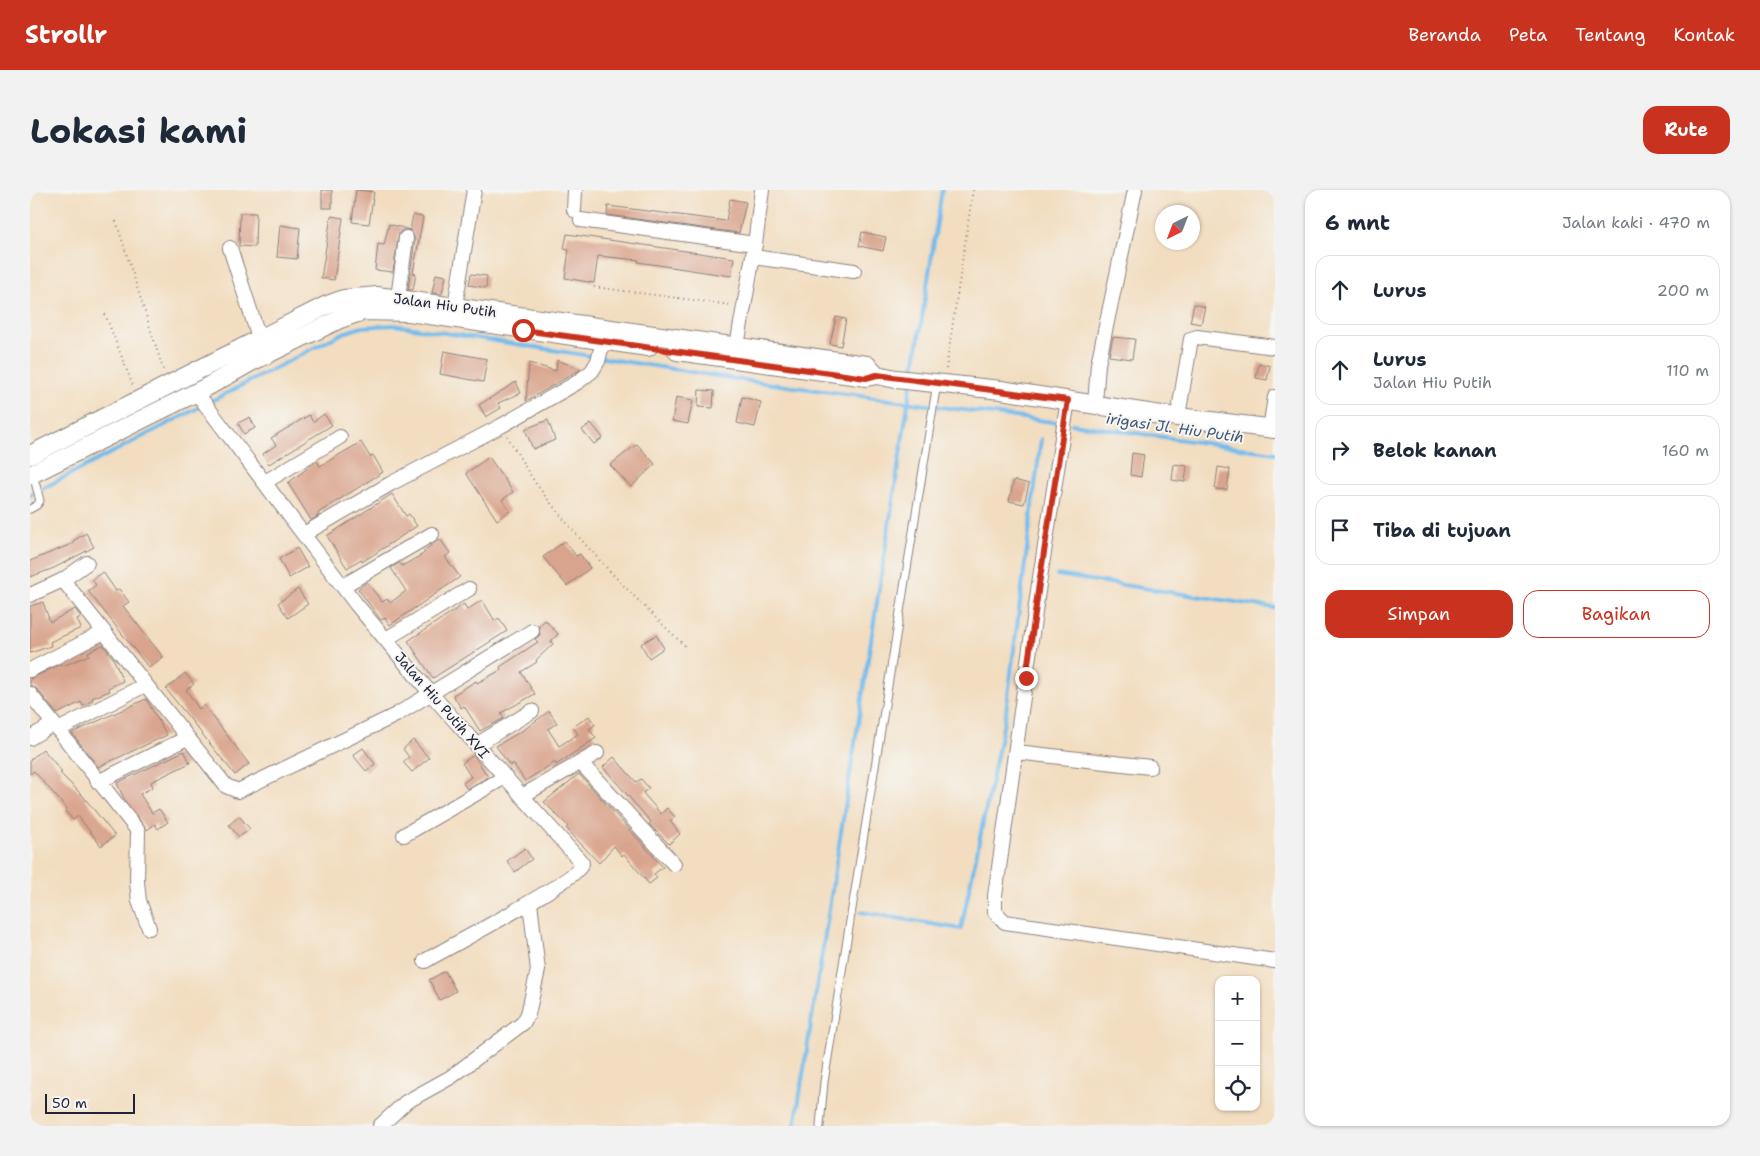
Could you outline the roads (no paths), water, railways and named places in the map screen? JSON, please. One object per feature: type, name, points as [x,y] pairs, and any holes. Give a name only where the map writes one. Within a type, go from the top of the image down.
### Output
[{"type":"street","points":[[455,306],[474,190]]},
{"type":"street","points":[[575,190],[578,215],[854,271]]},
{"type":"street","points":[[737,346],[754,251],[762,190]]},
{"type":"street","points":[[1095,404],[1098,364],[1135,190]]},
{"type":"street","points":[[398,298],[406,238]]},
{"type":"street","points":[[230,248],[251,349],[363,312],[409,312],[524,323],[603,341],[866,378],[877,375]]},
{"type":"street","name":"Jalan Hiu Putih","points":[[30,455],[169,386],[251,349],[339,301],[366,296],[398,298],[455,306],[524,323],[737,346],[867,365],[877,375],[900,379],[1068,400],[1273,429]]},
{"type":"street","points":[[1178,416],[1191,339],[1197,337],[1275,347]]},
{"type":"street","points":[[304,534],[390,484],[501,426],[578,382],[592,372],[598,361],[603,341]]},
{"type":"street","name":"Jalan Hiu Putih","points":[[31,474],[196,392],[251,349]]},
{"type":"street","name":"Jalan Hiu Putih XVI","points":[[196,392],[386,640],[432,695],[582,863],[577,872],[530,903],[425,961]]},
{"type":"street","points":[[1273,429],[1275,398]]},
{"type":"street","points":[[1068,400],[1039,584],[995,896],[996,912],[1000,920],[1005,922],[1275,961]]},
{"type":"street","points":[[265,482],[340,437]]},
{"type":"street","points":[[343,586],[432,534]]},
{"type":"street","points":[[30,595],[63,580],[87,563]]},
{"type":"street","points":[[63,580],[226,786],[238,791],[396,716],[532,631]]},
{"type":"street","points":[[386,640],[469,589]]},
{"type":"street","points":[[30,670],[104,632]]},
{"type":"street","points":[[30,738],[145,685]]},
{"type":"street","points":[[30,694],[138,831],[137,882],[139,900],[149,928]]},
{"type":"street","points":[[476,745],[532,711]]},
{"type":"street","points":[[98,782],[187,738]]},
{"type":"street","points":[[1016,752],[1150,767]]},
{"type":"street","points":[[522,796],[597,753]]},
{"type":"street","points":[[581,762],[674,864]]},
{"type":"street","points":[[404,836],[506,777]]},
{"type":"street","points":[[380,1126],[406,1102],[451,1077],[523,1023],[528,1014],[538,970],[530,903]]},
{"type":"lane","points":[[820,1126],[824,1082],[938,383]]},
{"type":"lane","points":[[30,509],[40,501],[31,474]]},
{"type":"waterway","points":[[913,375],[942,190]]},
{"type":"waterway","points":[[30,495],[343,333],[362,327],[394,325],[742,380],[1060,423]]},
{"type":"waterway","points":[[795,1126],[911,385]]},
{"type":"waterway","name":"irigasi Jl. Hiu Putih","points":[[1072,424],[1275,453]]},
{"type":"waterway","points":[[861,912],[961,929],[1006,712],[1041,439]]},
{"type":"waterway","points":[[1057,575],[1275,608]]}]
